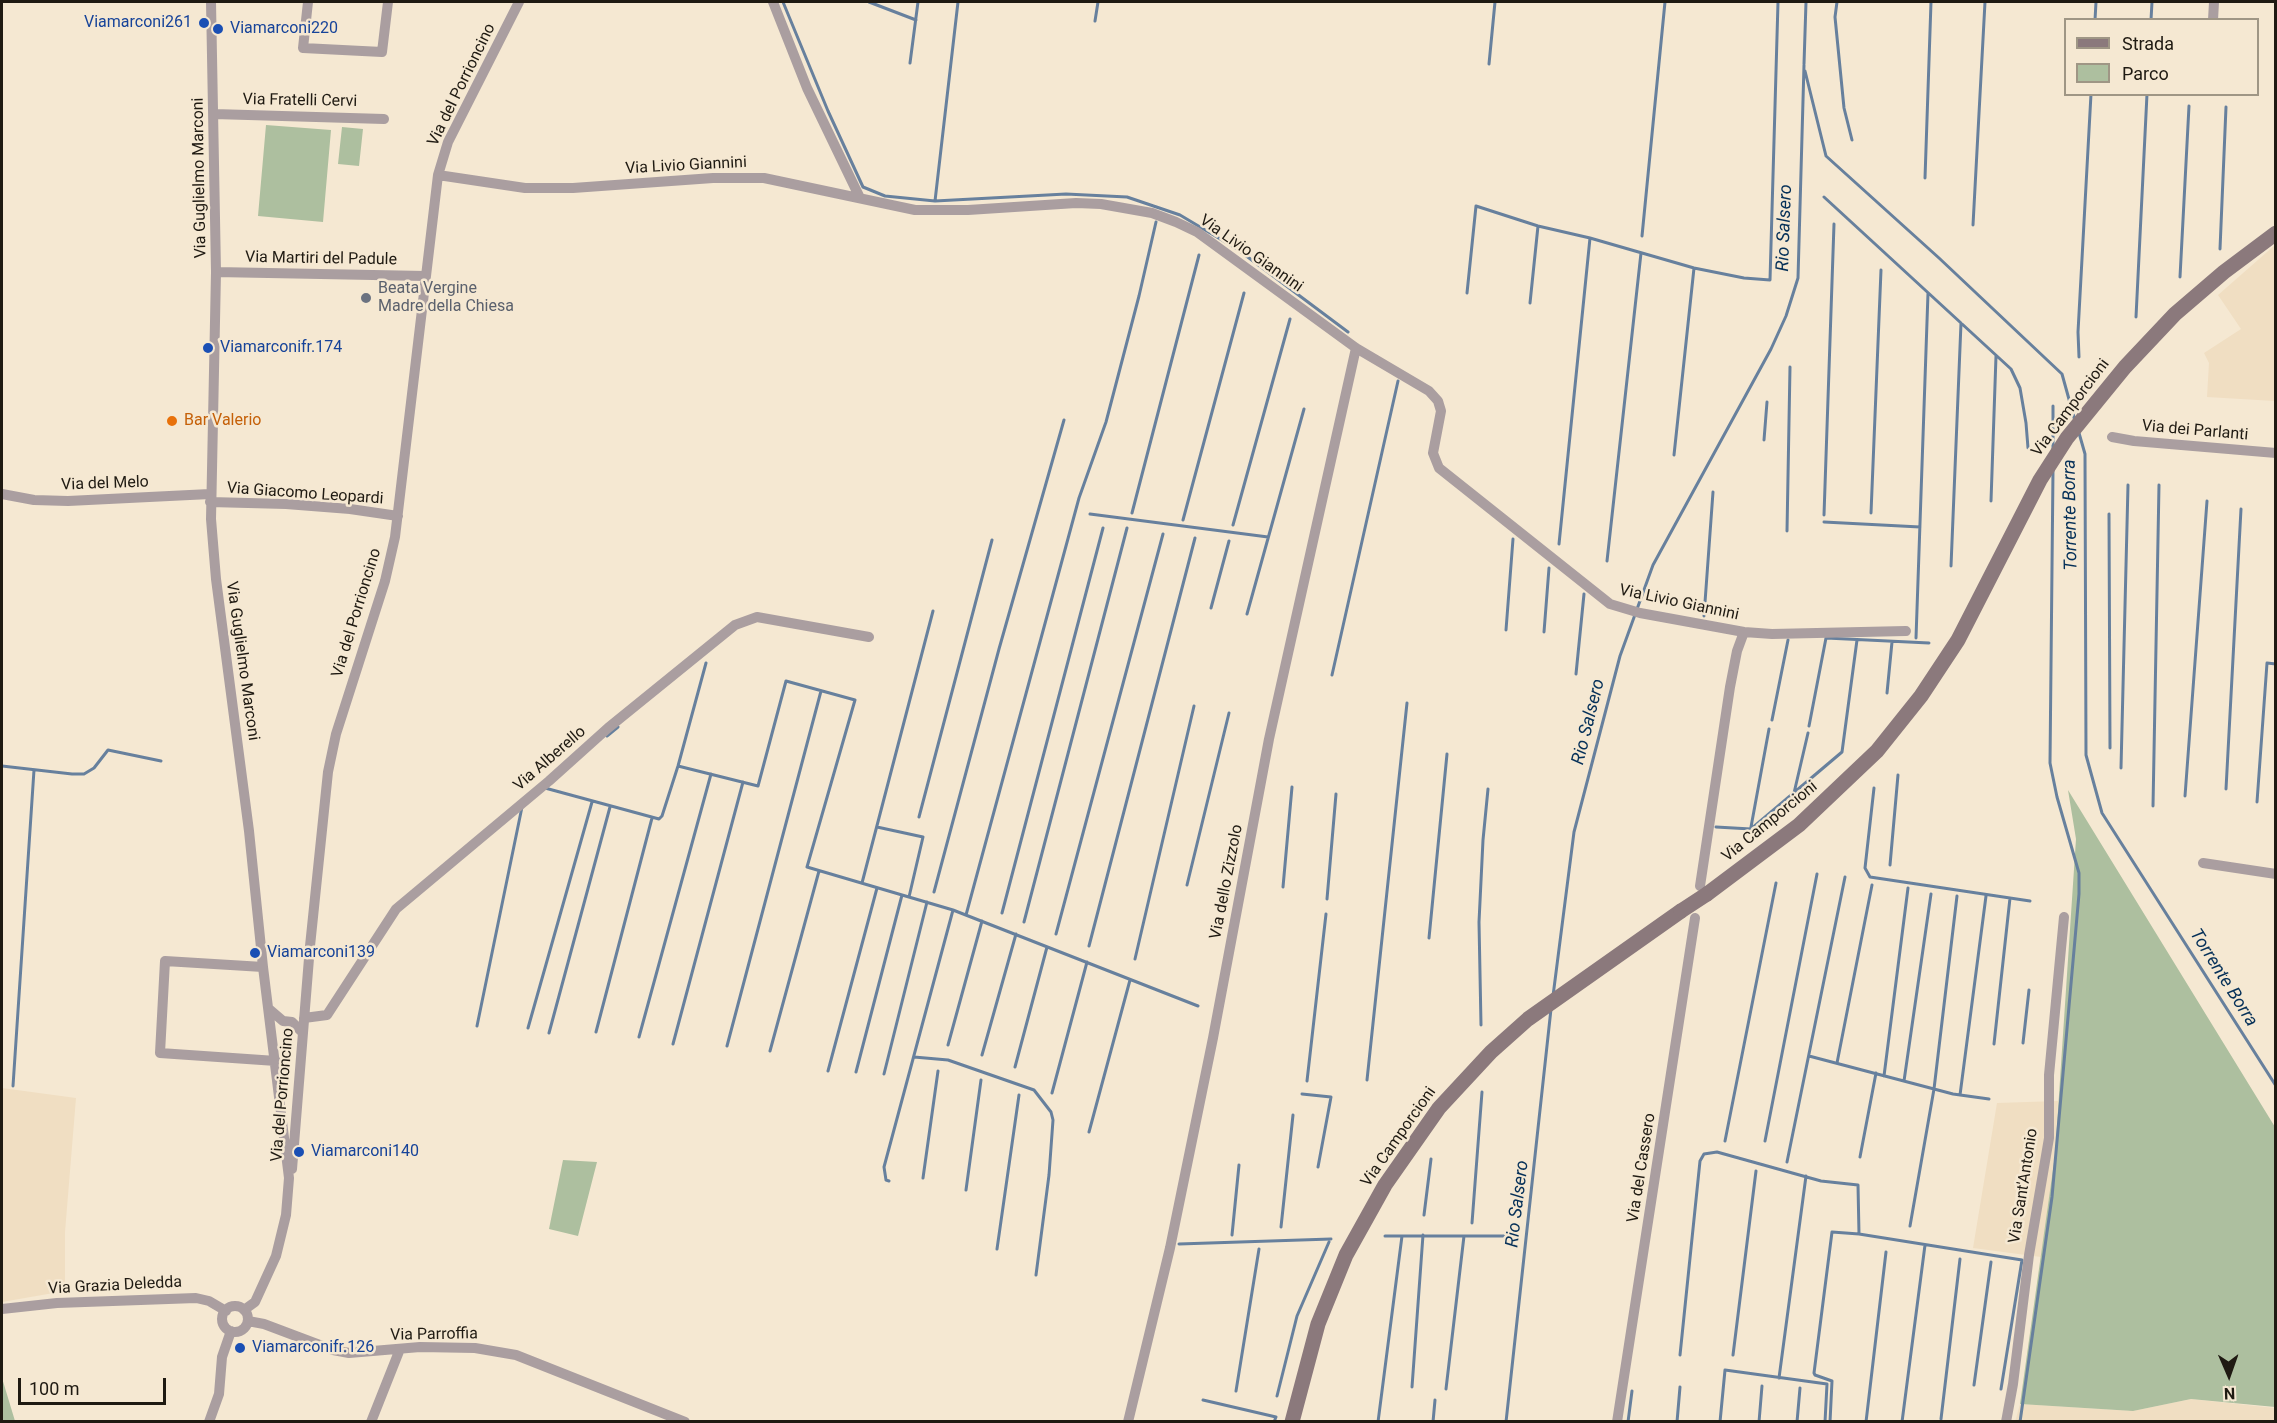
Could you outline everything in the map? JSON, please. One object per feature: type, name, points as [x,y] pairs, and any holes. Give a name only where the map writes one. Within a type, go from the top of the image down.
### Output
[{"type":"main road","name":"Via Camporcioni","points":[[1292,1422],[1318,1324],[1346,1255],[1384,1185],[1439,1107],[1491,1052],[1528,1019],[1573,987],[1688,915],[1703,890],[1798,825],[1877,751],[1921,696],[1958,640],[2040,480],[2067,438],[2104,391],[2175,314],[2224,272],[2276,233]]},
{"type":"street","name":"Via Guglielmo Marconi","points":[[211,2],[216,272],[210,498],[216,579],[249,831],[263,967],[290,1178],[286,1215],[276,1256],[255,1302],[244,1310]]},
{"type":"street","points":[[308,2],[303,48],[382,52],[388,2]]},
{"type":"street","name":"Via del Porrioncino","points":[[290,1178],[328,772],[336,734],[385,582],[398,516],[438,176],[448,142],[519,2]]},
{"type":"street","points":[[773,2],[807,88],[860,198]]},
{"type":"street","points":[[2213,18],[2214,2]]},
{"type":"street","name":"Via Fratelli Cervi","points":[[214,114],[384,118]]},
{"type":"street","name":"Via Livio Giannini","points":[[438,176],[525,188],[573,188],[713,178],[764,178],[915,210],[935,212],[1076,203],[1101,204],[1152,213],[1197,232],[1356,348],[1429,391],[1438,401],[1441,411],[1433,453],[1439,468],[1610,604],[1640,613],[1744,632],[1772,634],[1906,631]]},
{"type":"street","name":"Via Martiri del Padule","points":[[216,272],[425,276]]},
{"type":"street","name":"Via dello Zizzolo","points":[[1128,1422],[1170,1248],[1213,1038],[1269,739],[1356,348]]},
{"type":"street","name":"Via dei Parlanti","points":[[2112,437],[2134,441],[2276,453]]},
{"type":"street","name":"Via del Melo","points":[[2,494],[34,500],[68,501],[210,498]]},
{"type":"street","name":"Via Giacomo Leopardi","points":[[210,498],[350,509],[398,516]]},
{"type":"street","name":"Via Alberello","points":[[304,1016],[327,1015],[396,909],[549,781],[608,728],[735,625],[757,617],[869,637]]},
{"type":"street","points":[[1703,890],[1730,687],[1737,651],[1744,632]]},
{"type":"street","points":[[2203,863],[2276,874]]},
{"type":"street","name":"Via del Cassero","points":[[1617,1422],[1688,915]]},
{"type":"street","name":"Via Sant'Antonio","points":[[2006,1422],[2029,1255],[2049,1138],[2049,1075],[2064,917]]},
{"type":"street","points":[[263,967],[165,961],[160,1053],[276,1061]]},
{"type":"street","points":[[269,1009],[303,1033]]},
{"type":"street","points":[[272,1032],[287,1021],[304,1016]]},
{"type":"street","points":[[278,1073],[284,1085],[291,1085],[299,1078]]},
{"type":"street","name":"Via Grazia Deledda","points":[[2,1309],[57,1303],[196,1298],[209,1300],[226,1311]]},
{"type":"street","points":[[233,1307],[244,1310],[247,1326],[240,1331],[227,1329],[223,1322],[226,1311],[233,1307]]},
{"type":"street","name":"Via Parroffia","points":[[248,1322],[264,1324],[333,1350],[365,1353],[400,1349],[475,1348],[516,1355],[685,1422]]},
{"type":"street","points":[[209,1422],[219,1394],[222,1357],[231,1331]]},
{"type":"street","points":[[371,1422],[400,1349]]},
{"type":"shaded area","points":[[2275,245],[2275,401],[2207,397],[2209,363],[2204,353],[2241,329],[2218,295]]},
{"type":"shaded area","points":[[2,1088],[76,1098],[65,1232],[65,1291],[2,1302]]},
{"type":"shaded area","points":[[2058,1101],[2055,1155],[2041,1257],[1973,1248],[1997,1103]]},
{"type":"shaded area","points":[[2191,1399],[2275,1408],[2275,1421],[2015,1422],[2020,1404],[2133,1411]]},
{"type":"green space","points":[[266,125],[331,130],[323,222],[258,216]]},
{"type":"green space","points":[[342,127],[363,129],[359,166],[338,164]]},
{"type":"green space","points":[[2068,790],[2275,1127],[2275,1407],[2191,1399],[2133,1411],[2020,1404],[2055,1155],[2076,839]]},
{"type":"green space","points":[[563,1160],[597,1162],[578,1236],[549,1229]]},
{"type":"green space","points":[[2,1378],[15,1421],[2,1421]]},
{"type":"waterway","points":[[783,2],[828,111],[863,187],[885,196],[935,201],[1066,194],[1127,197],[1180,215],[1237,249],[1348,332]]},
{"type":"waterway","points":[[869,2],[916,20]]},
{"type":"waterway","points":[[910,63],[918,2]]},
{"type":"waterway","points":[[935,201],[958,2]]},
{"type":"waterway","points":[[1095,21],[1098,2]]},
{"type":"waterway","points":[[1489,64],[1495,2]]},
{"type":"waterway","points":[[1642,236],[1665,2]]},
{"type":"waterway","points":[[1467,293],[1476,206],[1538,226],[1590,238],[1694,268],[1744,278],[1770,280],[1778,2]]},
{"type":"waterway","name":"Torrente Borra","points":[[1804,64],[1806,2]]},
{"type":"waterway","points":[[1837,2],[1835,17],[1844,108],[1852,140]]},
{"type":"waterway","points":[[1925,178],[1931,2]]},
{"type":"waterway","points":[[1973,225],[1985,2]]},
{"type":"waterway","points":[[2095,18],[2096,2]]},
{"type":"waterway","points":[[2151,18],[2152,2]]},
{"type":"waterway","name":"Rio Salsero","points":[[1553,996],[1574,832],[1620,656],[1653,565],[1771,349],[1786,316],[1798,278],[1804,65]]},
{"type":"waterway","name":"Torrente Borra","points":[[1805,71],[1826,156],[2062,374],[2075,421]]},
{"type":"waterway","points":[[2079,357],[2078,332],[2091,96]]},
{"type":"waterway","points":[[2136,317],[2147,96]]},
{"type":"waterway","points":[[2180,277],[2189,106]]},
{"type":"waterway","points":[[2220,249],[2226,107]]},
{"type":"waterway","points":[[1824,197],[2011,369],[2020,388],[2028,448]]},
{"type":"waterway","points":[[966,915],[1079,498],[1106,422],[1156,222]]},
{"type":"waterway","points":[[1824,515],[1834,224]]},
{"type":"waterway","points":[[1530,303],[1538,226]]},
{"type":"waterway","points":[[1559,544],[1590,238]]},
{"type":"waterway","points":[[1607,561],[1641,253]]},
{"type":"waterway","points":[[1132,513],[1199,255]]},
{"type":"waterway","points":[[1674,455],[1694,268]]},
{"type":"waterway","points":[[1871,513],[1881,270]]},
{"type":"waterway","points":[[1183,520],[1244,293]]},
{"type":"waterway","points":[[1916,638],[1928,293]]},
{"type":"waterway","points":[[1233,525],[1290,319]]},
{"type":"waterway","points":[[1951,566],[1961,323]]},
{"type":"waterway","points":[[1991,501],[1996,356]]},
{"type":"waterway","points":[[1787,531],[1790,367]]},
{"type":"waterway","points":[[1332,675],[1398,381]]},
{"type":"waterway","points":[[1764,440],[1767,402]]},
{"type":"waterway","points":[[2053,406],[2053,449]]},
{"type":"waterway","points":[[1247,614],[1304,409]]},
{"type":"waterway","points":[[934,892],[999,649],[1064,420]]},
{"type":"waterway","name":"Torrente Borra","points":[[2079,433],[2085,454],[2086,755],[2102,813],[2276,1086]]},
{"type":"waterway","points":[[2020,1422],[2052,1197],[2079,894],[2079,873],[2057,797],[2050,763],[2053,470]]},
{"type":"waterway","points":[[2121,768],[2128,485]]},
{"type":"waterway","points":[[2153,806],[2159,485]]},
{"type":"waterway","points":[[1704,616],[1713,492]]},
{"type":"waterway","points":[[2185,796],[2207,501]]},
{"type":"waterway","points":[[2226,789],[2241,509]]},
{"type":"waterway","points":[[1090,514],[1268,537]]},
{"type":"waterway","points":[[2109,514],[2110,748]]},
{"type":"waterway","points":[[1824,522],[1920,527]]},
{"type":"waterway","points":[[1002,913],[1103,528]]},
{"type":"waterway","points":[[1024,922],[1127,528]]},
{"type":"waterway","points":[[1056,934],[1163,534]]},
{"type":"waterway","points":[[1089,946],[1195,538]]},
{"type":"waterway","points":[[1506,630],[1513,539]]},
{"type":"waterway","points":[[919,817],[992,540]]},
{"type":"waterway","points":[[1211,608],[1229,541]]},
{"type":"waterway","points":[[1544,632],[1549,568]]},
{"type":"waterway","points":[[1576,674],[1584,594]]},
{"type":"waterway","points":[[862,883],[933,611]]},
{"type":"waterway","points":[[1809,726],[1826,638],[1929,643]]},
{"type":"waterway","points":[[1772,720],[1788,640]]},
{"type":"waterway","points":[[1716,827],[1751,829],[1842,752],[1857,640]]},
{"type":"waterway","points":[[1887,693],[1892,642]]},
{"type":"waterway","points":[[545,788],[659,819],[662,816],[678,766],[706,663]]},
{"type":"waterway","points":[[2257,802],[2267,663],[2276,664]]},
{"type":"waterway","points":[[678,766],[758,786],[786,681],[855,700],[807,867],[953,910],[1198,1006]]},
{"type":"waterway","points":[[727,1046],[821,691]]},
{"type":"waterway","points":[[1367,1080],[1407,703]]},
{"type":"waterway","points":[[1135,959],[1194,706]]},
{"type":"waterway","points":[[1187,885],[1229,713]]},
{"type":"waterway","points":[[607,736],[618,727]]},
{"type":"waterway","points":[[1751,827],[1769,729]]},
{"type":"waterway","points":[[1794,793],[1808,733]]},
{"type":"waterway","points":[[2,766],[84,774],[94,768],[108,750],[161,761]]},
{"type":"waterway","points":[[1429,938],[1447,754]]},
{"type":"waterway","points":[[13,1086],[34,770]]},
{"type":"waterway","points":[[639,1037],[711,774]]},
{"type":"waterway","points":[[1890,865],[1898,775]]},
{"type":"waterway","points":[[673,1044],[743,782]]},
{"type":"waterway","points":[[1283,887],[1292,787]]},
{"type":"waterway","points":[[1874,788],[1865,868],[1870,877],[2030,901]]},
{"type":"waterway","points":[[1481,1025],[1479,922],[1488,789]]},
{"type":"waterway","points":[[1327,899],[1336,794]]},
{"type":"waterway","points":[[528,1028],[592,802]]},
{"type":"waterway","points":[[477,1026],[522,807]]},
{"type":"waterway","points":[[549,1033],[610,807]]},
{"type":"waterway","points":[[596,1032],[652,818]]},
{"type":"waterway","points":[[877,827],[923,837],[909,897]]},
{"type":"waterway","points":[[770,1051],[819,871]]},
{"type":"waterway","points":[[1765,1141],[1817,874]]},
{"type":"waterway","points":[[1787,1162],[1845,877]]},
{"type":"waterway","points":[[1725,1141],[1776,883]]},
{"type":"waterway","points":[[1837,1063],[1872,885]]},
{"type":"waterway","points":[[828,1071],[877,888]]},
{"type":"waterway","points":[[1884,1076],[1908,888]]},
{"type":"waterway","points":[[1904,1081],[1931,894]]},
{"type":"waterway","points":[[856,1072],[902,895]]},
{"type":"waterway","points":[[1910,1226],[1934,1089],[1957,896]]},
{"type":"waterway","points":[[1960,1095],[1986,896]]},
{"type":"waterway","points":[[1994,1044],[2010,898]]},
{"type":"waterway","points":[[884,1074],[927,902]]},
{"type":"waterway","points":[[889,1181],[886,1180],[884,1167],[953,910]]},
{"type":"waterway","points":[[1307,1081],[1326,914]]},
{"type":"waterway","points":[[948,1045],[982,921]]},
{"type":"waterway","points":[[982,1055],[1016,934]]},
{"type":"waterway","points":[[1015,1067],[1047,947]]},
{"type":"waterway","points":[[1052,1093],[1087,962]]},
{"type":"waterway","points":[[1089,1132],[1130,980]]},
{"type":"waterway","points":[[2023,1043],[2029,990]]},
{"type":"waterway","name":"Rio Salsero","points":[[1506,1422],[1551,1009]]},
{"type":"waterway","points":[[1809,1056],[1953,1094],[1989,1099]]},
{"type":"waterway","points":[[914,1057],[948,1060],[1034,1090],[1051,1112],[1053,1120],[1049,1175],[1036,1275]]},
{"type":"waterway","points":[[923,1178],[938,1071]]},
{"type":"waterway","points":[[1860,1157],[1876,1073]]},
{"type":"waterway","points":[[966,1190],[981,1080]]},
{"type":"waterway","points":[[1472,1223],[1482,1092]]},
{"type":"waterway","points":[[1302,1094],[1331,1097],[1318,1167]]},
{"type":"waterway","points":[[997,1249],[1019,1095]]},
{"type":"waterway","points":[[1281,1227],[1293,1115]]},
{"type":"waterway","points":[[1680,1355],[1700,1161],[1704,1154],[1717,1152],[1821,1181],[1858,1185],[1859,1234],[2022,1260],[2001,1389]]},
{"type":"waterway","points":[[1424,1215],[1431,1159]]},
{"type":"waterway","points":[[1232,1235],[1239,1165]]},
{"type":"waterway","points":[[1733,1355],[1756,1171]]},
{"type":"waterway","points":[[1779,1378],[1806,1176]]},
{"type":"waterway","points":[[1830,1422],[1832,1381],[1814,1373],[1832,1232],[1859,1234]]},
{"type":"waterway","points":[[1412,1387],[1423,1235]]},
{"type":"waterway","points":[[1385,1236],[1508,1236]]},
{"type":"waterway","points":[[1378,1422],[1402,1236]]},
{"type":"waterway","points":[[1446,1389],[1464,1236]]},
{"type":"waterway","points":[[1179,1244],[1331,1239]]},
{"type":"waterway","points":[[1277,1396],[1297,1316],[1329,1242]]},
{"type":"waterway","points":[[1902,1422],[1925,1245]]},
{"type":"waterway","points":[[1236,1391],[1259,1249]]},
{"type":"waterway","points":[[1866,1422],[1886,1252]]},
{"type":"waterway","points":[[1941,1419],[1960,1259]]},
{"type":"waterway","points":[[1974,1385],[1991,1262]]},
{"type":"waterway","points":[[1720,1422],[1725,1370],[1827,1384],[1825,1422]]},
{"type":"waterway","points":[[1759,1422],[1762,1386]]},
{"type":"waterway","points":[[1677,1422],[1680,1387]]},
{"type":"waterway","points":[[1797,1422],[1800,1388]]},
{"type":"waterway","points":[[1628,1422],[1632,1391]]},
{"type":"waterway","points":[[1203,1400],[1276,1417],[1274,1422]]},
{"type":"waterway","points":[[1433,1422],[1435,1400]]},
{"type":"place","name":"Viamarconi261","points":[[204,23]]},
{"type":"place","name":"Viamarconi220","points":[[218,29]]},
{"type":"place","name":"Beata Vergine Madre della Chiesa","points":[[366,298]]},
{"type":"place","name":"Viamarconifr.174","points":[[208,348]]},
{"type":"place","name":"Bar Valerio","points":[[172,421]]},
{"type":"place","name":"Viamarconi139","points":[[255,953]]},
{"type":"place","name":"Viamarconi140","points":[[299,1152]]},
{"type":"place","name":"Viamarconifr.126","points":[[240,1348]]}]
